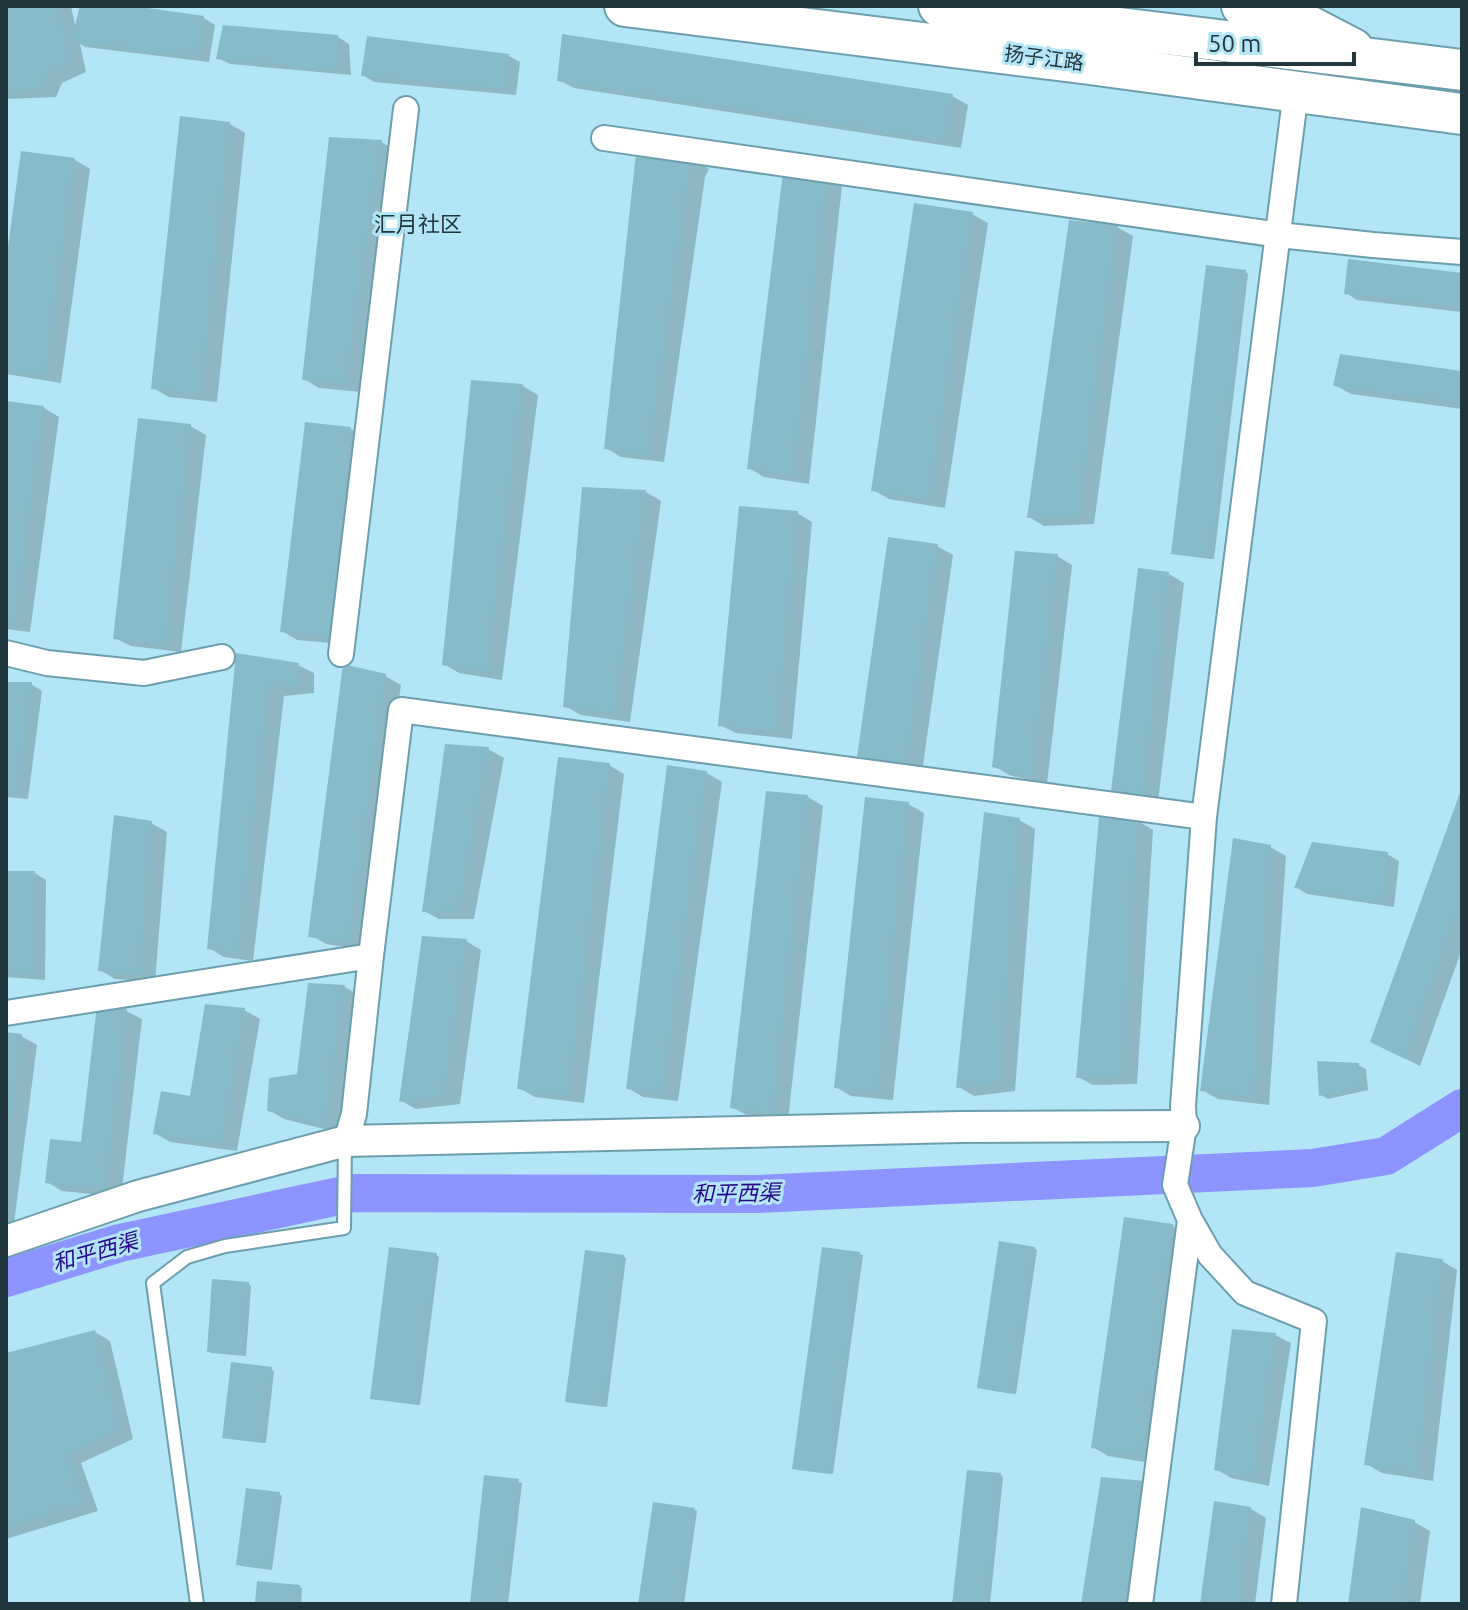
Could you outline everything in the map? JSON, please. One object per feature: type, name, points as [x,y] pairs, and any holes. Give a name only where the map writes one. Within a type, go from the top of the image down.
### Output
[{"type":"main road","name":"扬子江路","points":[[625,6],[1462,114]]},
{"type":"main road","name":"扬子江路","points":[[939,6],[1462,70]]},
{"type":"main road","points":[[1267,8],[1374,60]]},
{"type":"street","points":[[1284,1604],[1314,1321],[1245,1293],[1210,1255],[1175,1185],[1184,1127],[1204,817],[1296,91]]},
{"type":"street","points":[[341,654],[406,109]]},
{"type":"street","points":[[604,138],[1279,235],[1462,252]]},
{"type":"street","points":[[6,653],[47,663],[144,673],[222,657]]},
{"type":"street","points":[[346,1142],[354,1114],[401,710],[1204,817]]},
{"type":"street","points":[[6,1013],[371,956]]},
{"type":"street","points":[[6,1241],[138,1196],[346,1142],[960,1127],[1184,1127]]},
{"type":"street","points":[[1140,1604],[1190,1220]]},
{"type":"lane","points":[[197,1604],[153,1283],[187,1257],[225,1246],[344,1228],[346,1142]]},
{"type":"building","points":[[6,6],[58,6],[72,63],[47,75],[40,89],[6,91]]},
{"type":"building","points":[[80,6],[134,6],[204,16],[198,57],[71,41]]},
{"type":"building","points":[[223,25],[338,35],[340,70],[216,59]]},
{"type":"building","points":[[562,34],[953,94],[946,141],[557,81]]},
{"type":"building","points":[[367,36],[509,54],[505,89],[361,76]]},
{"type":"building","points":[[180,116],[230,122],[202,394],[151,389]]},
{"type":"building","points":[[329,137],[382,140],[346,384],[302,380]]},
{"type":"building","points":[[21,151],[75,158],[46,375],[6,370],[6,262]]},
{"type":"building","points":[[636,153],[695,158],[690,168],[649,455],[604,449]]},
{"type":"building","points":[[783,172],[827,175],[794,476],[747,469]]},
{"type":"building","points":[[914,203],[973,212],[930,500],[871,491]]},
{"type":"building","points":[[1069,220],[1118,225],[1079,516],[1027,518]]},
{"type":"building","points":[[1348,259],[1462,273],[1462,308],[1344,294]]},
{"type":"building","points":[[1206,265],[1246,270],[1211,559],[1171,554]]},
{"type":"building","points":[[1340,354],[1462,371],[1462,403],[1333,386]]},
{"type":"building","points":[[471,380],[523,384],[487,673],[442,665]]},
{"type":"building","points":[[6,401],[44,406],[15,625],[6,624]]},
{"type":"building","points":[[138,418],[191,424],[166,645],[113,639]]},
{"type":"building","points":[[305,422],[351,427],[329,637],[280,632]]},
{"type":"building","points":[[582,487],[646,490],[615,714],[563,707]]},
{"type":"building","points":[[739,506],[798,511],[777,731],[718,726]]},
{"type":"building","points":[[888,537],[938,544],[907,764],[857,757]]},
{"type":"building","points":[[1015,551],[1058,554],[1032,777],[992,767]]},
{"type":"building","points":[[1138,568],[1169,572],[1143,795],[1111,791]]},
{"type":"building","points":[[236,653],[299,663],[299,685],[269,688],[238,954],[207,949]]},
{"type":"building","points":[[343,664],[386,674],[349,943],[308,937]]},
{"type":"building","points":[[6,682],[32,682],[17,794],[6,793]]},
{"type":"building","points":[[445,744],[489,747],[459,911],[422,912]]},
{"type":"building","points":[[558,757],[610,763],[569,1096],[517,1089]]},
{"type":"building","points":[[667,765],[707,771],[663,1093],[626,1089]]},
{"type":"building","points":[[1462,787],[1462,898],[1405,1059],[1370,1042]]},
{"type":"building","points":[[766,791],[808,795],[773,1113],[730,1108]]},
{"type":"building","points":[[865,797],[909,802],[878,1092],[834,1088]]},
{"type":"building","points":[[984,812],[1020,818],[1000,1083],[956,1088]]},
{"type":"building","points":[[114,815],[152,821],[140,975],[98,971]]},
{"type":"building","points":[[1099,817],[1138,819],[1122,1076],[1076,1078]]},
{"type":"building","points":[[1233,838],[1271,845],[1254,1098],[1200,1091]]},
{"type":"building","points":[[1312,842],[1388,852],[1383,902],[1294,888]]},
{"type":"building","points":[[6,871],[35,871],[35,975],[6,972]]},
{"type":"building","points":[[422,936],[467,939],[444,1096],[399,1102]]},
{"type":"building","points":[[308,983],[345,985],[325,1126],[267,1111],[269,1078],[297,1074]]},
{"type":"building","points":[[205,1004],[245,1008],[222,1143],[153,1134],[161,1091],[190,1096]]},
{"type":"building","points":[[97,1005],[127,1009],[106,1190],[45,1183],[50,1139],[81,1142]]},
{"type":"building","points":[[6,1032],[22,1034],[8,1147],[6,1146]]},
{"type":"building","points":[[1317,1061],[1359,1063],[1362,1087],[1319,1096]]},
{"type":"building","points":[[1124,1217],[1173,1224],[1142,1457],[1091,1448]]},
{"type":"building","points":[[999,1241],[1035,1247],[1013,1394],[977,1388]]},
{"type":"building","points":[[389,1247],[437,1253],[418,1405],[370,1399]]},
{"type":"building","points":[[822,1247],[860,1252],[831,1474],[792,1469]]},
{"type":"building","points":[[585,1250],[624,1255],[604,1407],[565,1402]]},
{"type":"building","points":[[1396,1252],[1443,1259],[1418,1474],[1364,1465]]},
{"type":"building","points":[[212,1279],[249,1282],[244,1355],[207,1352]]},
{"type":"building","points":[[1232,1329],[1276,1333],[1254,1478],[1214,1470]]},
{"type":"building","points":[[95,1330],[119,1430],[67,1454],[84,1503],[6,1527],[6,1353]]},
{"type":"building","points":[[231,1362],[272,1367],[263,1443],[222,1438]]},
{"type":"building","points":[[967,1470],[1001,1473],[987,1604],[952,1604]]},
{"type":"building","points":[[484,1475],[519,1479],[505,1604],[470,1604]]},
{"type":"building","points":[[1101,1477],[1145,1481],[1124,1604],[1081,1604]]},
{"type":"building","points":[[246,1488],[280,1492],[270,1569],[236,1565]]},
{"type":"building","points":[[1214,1501],[1251,1507],[1239,1604],[1200,1604]]},
{"type":"building","points":[[653,1502],[695,1508],[681,1604],[638,1604]]},
{"type":"building","points":[[1361,1507],[1415,1520],[1404,1604],[1348,1604]]},
{"type":"building","points":[[257,1581],[300,1585],[298,1604],[255,1604]]},
{"type":"waterway","name":"和平西渠","points":[[6,1278],[120,1243],[353,1193],[757,1194],[1313,1168],[1386,1156],[1462,1108]]},
{"type":"district","name":"汇月社区","points":[[418,224]]}]
